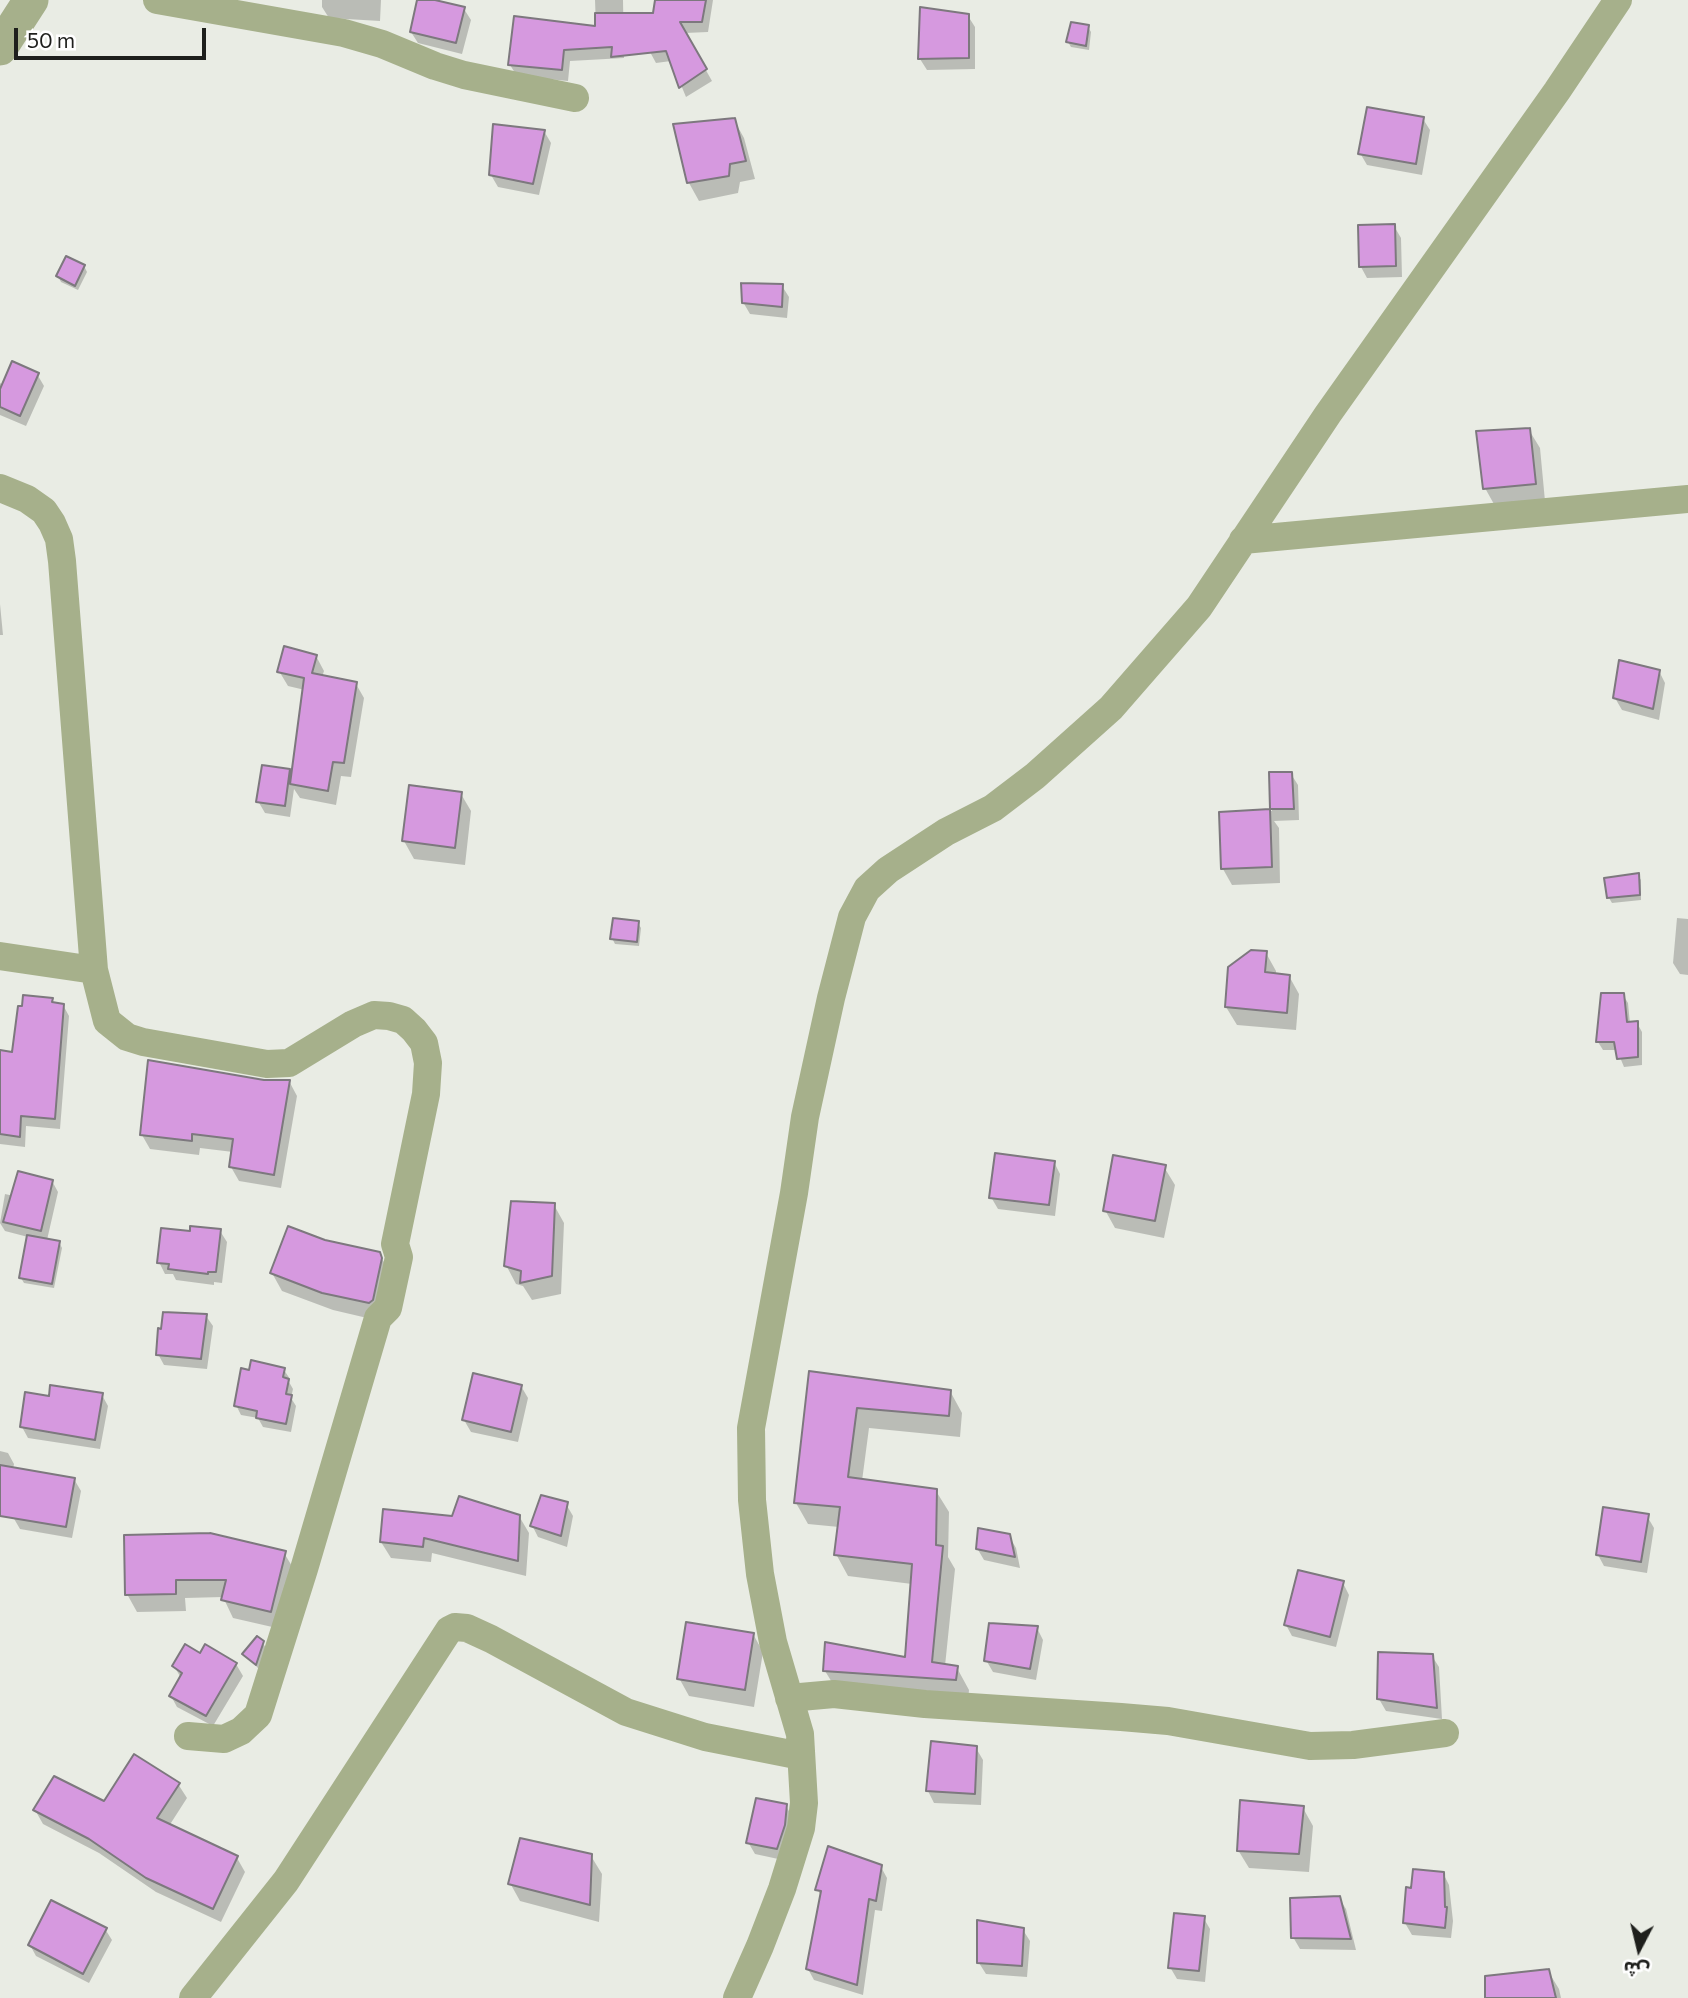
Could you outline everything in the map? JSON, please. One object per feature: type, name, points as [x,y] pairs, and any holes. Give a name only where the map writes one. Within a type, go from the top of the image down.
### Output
[{"type":"street","points":[[0,48],[31,0]]},
{"type":"street","points":[[157,0],[344,33],[382,44],[464,75],[575,98]]},
{"type":"street","points":[[737,1998],[769,1923],[801,1828],[804,1803],[800,1734],[773,1642],[760,1574],[752,1500],[751,1428],[794,1193],[805,1117],[852,917],[867,889],[888,870],[946,832],[993,808],[1035,776],[1111,708],[1199,607],[1328,414],[1618,0]]},
{"type":"street","points":[[0,488],[27,499],[44,511],[59,539],[94,970],[107,1021],[127,1037],[143,1042],[232,1060],[267,1064],[289,1063],[353,1024],[374,1015],[389,1016],[403,1020],[414,1030],[424,1044],[428,1063],[426,1094],[394,1244],[400,1257],[388,1308],[378,1318],[258,1715],[241,1731],[224,1739],[188,1735]]},
{"type":"street","points":[[1243,540],[1688,499]]},
{"type":"street","points":[[0,956],[94,970]]},
{"type":"street","points":[[193,1998],[286,1881],[449,1630],[455,1627],[467,1628],[491,1639],[626,1712],[705,1737],[801,1756]]},
{"type":"street","points":[[789,1698],[834,1694],[925,1704],[1168,1721],[1310,1746],[1353,1745],[1445,1733]]},
{"type":"building","points":[[417,0],[435,0],[465,7],[456,43],[410,32]]},
{"type":"building","points":[[655,0],[706,0],[702,22],[680,22],[707,69],[679,88],[666,51],[611,57],[612,47],[564,50],[562,70],[508,65],[514,16],[595,26],[595,13],[653,13]]},
{"type":"building","points":[[920,7],[969,14],[969,58],[918,59]]},
{"type":"building","points":[[1071,22],[1089,25],[1086,46],[1066,42]]},
{"type":"building","points":[[1367,107],[1424,117],[1416,164],[1358,154]]},
{"type":"building","points":[[735,118],[746,161],[730,164],[729,176],[687,183],[673,124]]},
{"type":"building","points":[[493,124],[545,130],[533,184],[489,175]]},
{"type":"building","points":[[1395,224],[1396,266],[1359,267],[1358,225]]},
{"type":"building","points":[[66,256],[85,265],[75,286],[56,276]]},
{"type":"building","points":[[741,283],[783,284],[782,307],[742,303]]},
{"type":"building","points":[[12,361],[39,373],[20,416],[0,407],[0,389]]},
{"type":"building","points":[[1530,428],[1536,484],[1483,489],[1476,431]]},
{"type":"building","points":[[284,646],[317,655],[312,673],[357,682],[344,763],[333,762],[328,791],[290,784],[304,678],[277,672]]},
{"type":"building","points":[[1619,660],[1660,670],[1653,709],[1613,698]]},
{"type":"building","points":[[262,765],[290,769],[285,806],[256,802]]},
{"type":"building","points":[[1269,772],[1292,772],[1294,809],[1270,809]]},
{"type":"building","points":[[409,785],[462,792],[455,848],[402,841]]},
{"type":"building","points":[[1270,809],[1272,867],[1221,869],[1219,812]]},
{"type":"building","points":[[1639,873],[1640,895],[1607,898],[1604,878]]},
{"type":"building","points":[[613,918],[639,921],[637,942],[610,939]]},
{"type":"building","points":[[1251,950],[1267,951],[1265,972],[1290,975],[1287,1013],[1225,1007],[1228,967]]},
{"type":"building","points":[[1601,993],[1624,993],[1627,1022],[1638,1021],[1638,1057],[1617,1059],[1614,1042],[1596,1042]]},
{"type":"building","points":[[23,995],[53,998],[52,1002],[64,1004],[55,1119],[21,1116],[20,1137],[0,1134],[0,1050],[12,1052],[18,1006],[22,1006]]},
{"type":"building","points":[[148,1060],[264,1080],[290,1080],[274,1175],[229,1167],[233,1139],[192,1134],[192,1141],[140,1135]]},
{"type":"building","points":[[995,1153],[1055,1161],[1049,1205],[989,1198]]},
{"type":"building","points":[[1113,1155],[1166,1165],[1155,1221],[1103,1211]]},
{"type":"building","points":[[18,1171],[53,1180],[41,1231],[3,1222]]},
{"type":"building","points":[[511,1201],[555,1203],[552,1276],[520,1283],[521,1271],[504,1266]]},
{"type":"building","points":[[190,1226],[221,1229],[216,1272],[208,1274],[168,1269],[169,1264],[157,1263],[161,1228],[190,1231]]},
{"type":"building","points":[[288,1226],[325,1240],[380,1252],[382,1258],[373,1300],[369,1303],[322,1293],[270,1273]]},
{"type":"building","points":[[27,1235],[60,1241],[52,1284],[19,1278]]},
{"type":"building","points":[[163,1312],[207,1314],[201,1359],[156,1355],[158,1328],[161,1329]]},
{"type":"building","points":[[251,1360],[285,1368],[283,1377],[289,1379],[286,1394],[292,1395],[286,1424],[256,1418],[257,1411],[234,1406],[241,1368],[249,1370]]},
{"type":"building","points":[[809,1371],[951,1390],[949,1416],[857,1408],[848,1477],[937,1489],[936,1545],[943,1546],[932,1662],[958,1666],[956,1680],[823,1671],[825,1642],[905,1657],[912,1564],[834,1555],[840,1507],[794,1503]]},
{"type":"building","points":[[473,1373],[522,1385],[511,1432],[462,1420]]},
{"type":"building","points":[[50,1385],[103,1393],[95,1440],[20,1427],[25,1392],[49,1396]]},
{"type":"building","points":[[0,1465],[75,1478],[66,1527],[0,1516]]},
{"type":"building","points":[[541,1495],[568,1502],[561,1536],[530,1526]]},
{"type":"building","points":[[459,1496],[520,1515],[518,1561],[424,1538],[423,1547],[380,1542],[383,1509],[452,1516]]},
{"type":"building","points":[[1603,1507],[1649,1514],[1641,1562],[1596,1555]]},
{"type":"building","points":[[978,1528],[1010,1534],[1015,1557],[976,1549]]},
{"type":"building","points":[[210,1533],[286,1551],[271,1612],[221,1600],[226,1580],[176,1580],[176,1594],[125,1595],[124,1535]]},
{"type":"building","points":[[1298,1570],[1344,1581],[1330,1637],[1284,1625]]},
{"type":"building","points":[[686,1622],[754,1633],[745,1690],[677,1679]]},
{"type":"building","points":[[989,1623],[1038,1626],[1030,1669],[984,1661]]},
{"type":"building","points":[[257,1636],[264,1641],[256,1665],[242,1654]]},
{"type":"building","points":[[185,1644],[200,1653],[205,1644],[237,1663],[206,1716],[169,1696],[182,1673],[172,1666]]},
{"type":"building","points":[[1378,1652],[1433,1654],[1437,1708],[1377,1699]]},
{"type":"building","points":[[931,1741],[977,1746],[975,1794],[926,1791]]},
{"type":"building","points":[[134,1754],[180,1783],[157,1818],[238,1856],[213,1909],[146,1878],[89,1839],[33,1810],[54,1776],[104,1801]]},
{"type":"building","points":[[756,1798],[787,1804],[785,1825],[777,1849],[746,1843]]},
{"type":"building","points":[[1240,1800],[1304,1806],[1299,1854],[1237,1851]]},
{"type":"building","points":[[520,1838],[592,1854],[590,1905],[508,1884]]},
{"type":"building","points":[[828,1846],[882,1865],[876,1901],[869,1899],[857,1985],[806,1969],[821,1891],[815,1890]]},
{"type":"building","points":[[1413,1869],[1444,1872],[1447,1907],[1445,1928],[1403,1923],[1406,1887],[1411,1888]]},
{"type":"building","points":[[1340,1896],[1351,1939],[1291,1938],[1290,1898]]},
{"type":"building","points":[[51,1900],[107,1928],[83,1974],[28,1945]]},
{"type":"building","points":[[1174,1913],[1205,1916],[1199,1971],[1168,1968]]},
{"type":"building","points":[[977,1920],[1024,1928],[1022,1966],[977,1963]]},
{"type":"building","points":[[1549,1969],[1556,1998],[1485,1998],[1485,1976]]}]
